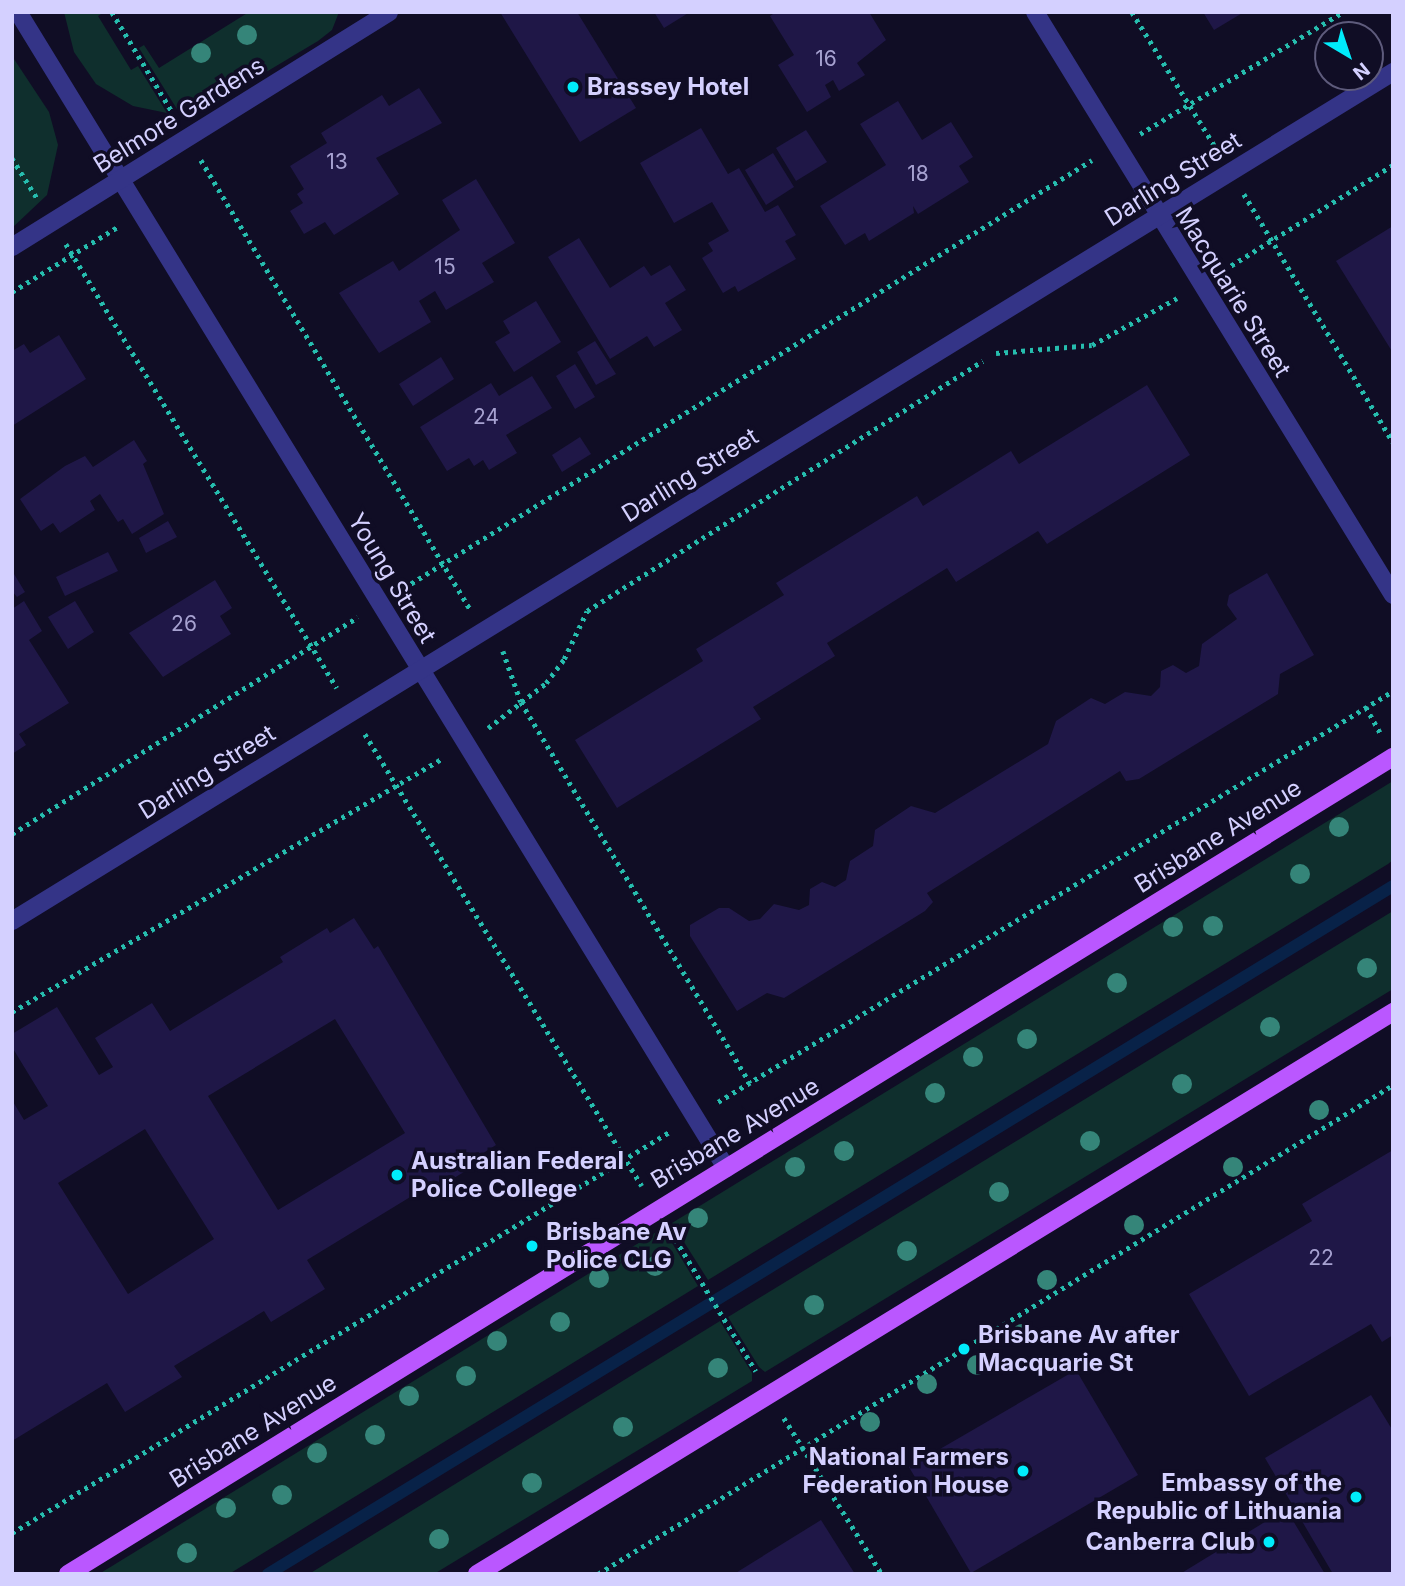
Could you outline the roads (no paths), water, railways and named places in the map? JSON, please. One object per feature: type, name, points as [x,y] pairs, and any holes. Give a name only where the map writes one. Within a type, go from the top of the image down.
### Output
[{"type":"main road","name":"Brisbane Avenue","points":[[68,1574],[1393,757]]},
{"type":"main road","points":[[477,1574],[1393,1012]]},
{"type":"street","name":"Young Street","points":[[18,12],[726,1168]]},
{"type":"street","name":"Belmore Gardens","points":[[12,247],[188,139],[368,18],[389,12]]},
{"type":"street","name":"Macquarie Street","points":[[1035,12],[1200,286],[1393,595]]},
{"type":"street","name":"Darling Street","points":[[12,920],[1393,72]]},
{"type":"waterway","points":[[268,1574],[1393,886]]},
{"type":"place","name":"Brassey Hotel","points":[[573,87]]},
{"type":"place","name":"Australian Federal Police College","points":[[397,1175]]},
{"type":"place","name":"Brisbane Av Police CLG","points":[[532,1246]]},
{"type":"place","name":"Brisbane Av after Macquarie St","points":[[964,1349]]},
{"type":"place","name":"National Farmers Federation House","points":[[1023,1471]]},
{"type":"place","name":"Embassy of the Republic of Lithuania","points":[[1356,1497]]},
{"type":"place","name":"Canberra Club","points":[[1269,1542]]}]
